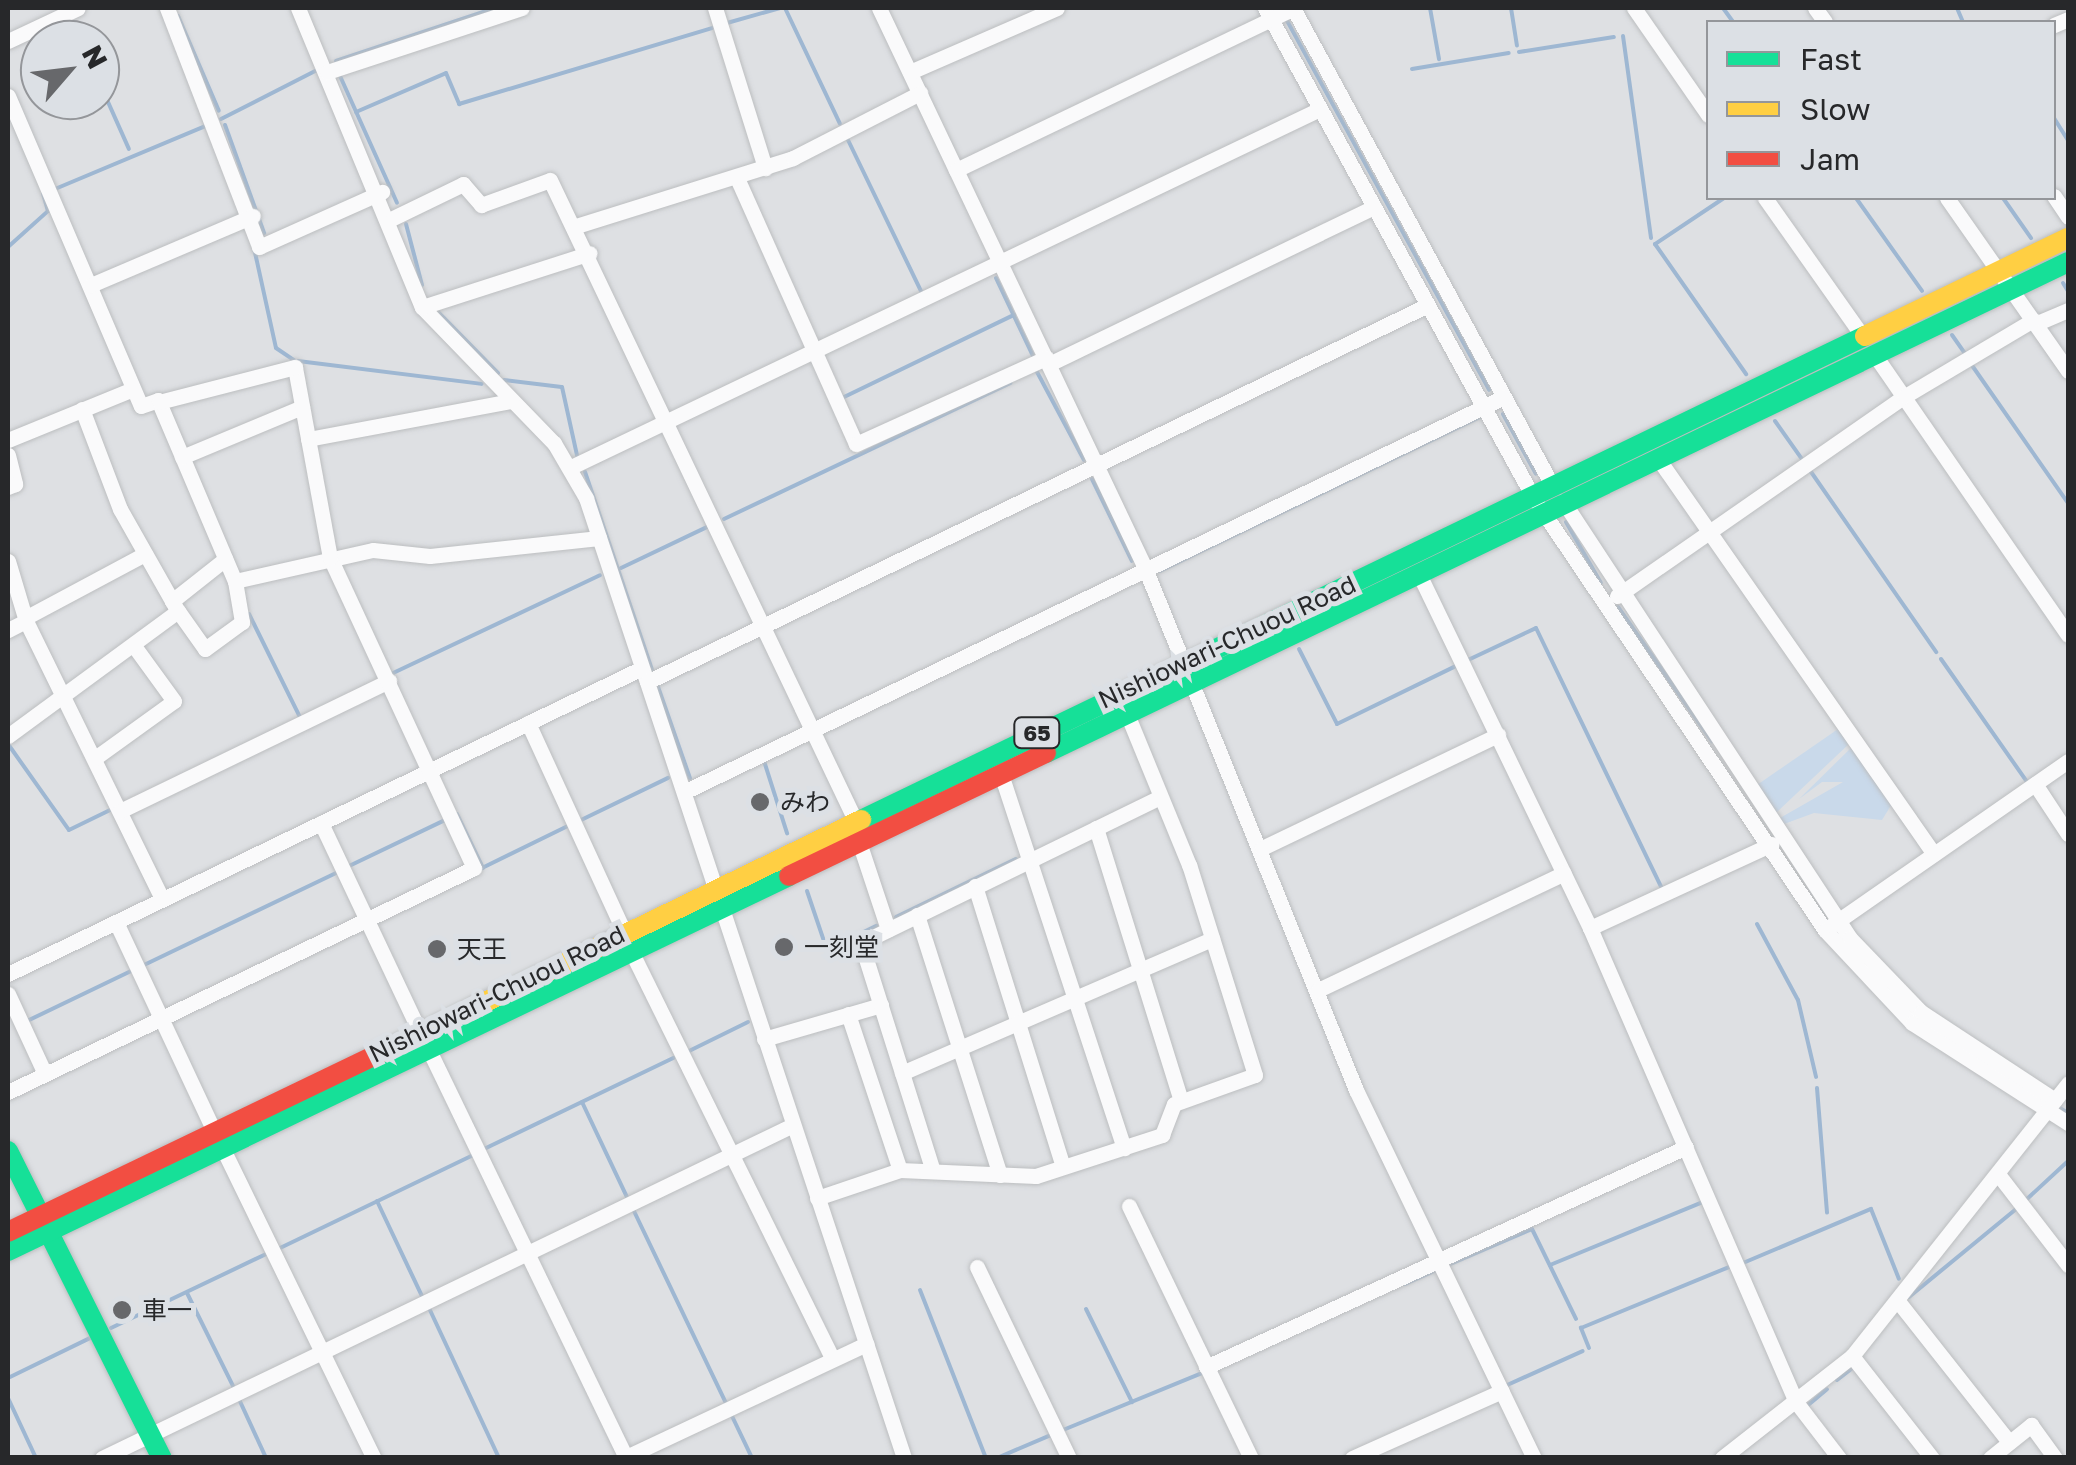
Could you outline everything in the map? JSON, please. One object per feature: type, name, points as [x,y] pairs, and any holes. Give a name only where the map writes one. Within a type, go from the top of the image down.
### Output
[{"type":"main road","name":"Nishiowari-Chuou Road","points":[[1558,494],[1657,456],[1868,345],[1998,271],[2068,238]]},
{"type":"main road","name":"Nishiowari-Chuou Road","points":[[719,898],[854,820],[1186,662],[1538,504],[1868,345],[2011,290],[2068,262]]},
{"type":"main road","name":"Nishiowari-Chuou Road","points":[[8,1251],[46,1223],[627,942],[719,898],[858,842],[1194,682],[1418,572],[1538,504]]},
{"type":"main road","points":[[8,1151],[162,1458]]},
{"type":"main road","name":"Nishiowari-Chuou Road","points":[[8,1232],[46,1223]]},
{"type":"street","points":[[8,41],[78,8]]},
{"type":"street","points":[[167,8],[253,216],[260,247],[382,192]]},
{"type":"street","points":[[298,8],[393,218],[422,307],[571,467],[599,538],[904,1458]]},
{"type":"street","points":[[327,72],[522,8]]},
{"type":"street","points":[[715,8],[765,168]]},
{"type":"street","points":[[879,8],[1146,568],[1318,990],[1440,1264],[1534,1458]]},
{"type":"street","points":[[910,72],[1057,8]]},
{"type":"street","points":[[956,170],[1268,13],[1290,8],[1617,596],[1831,925],[1921,1012],[2055,1100]]},
{"type":"street","points":[[1634,8],[1706,112]]},
{"type":"street","points":[[1268,13],[1538,504],[1772,844],[1831,925],[1912,1023],[2044,1114],[2068,1123]]},
{"type":"street","points":[[573,227],[765,168],[920,93]]},
{"type":"street","points":[[8,96],[140,406],[288,365],[302,407],[330,558],[474,868],[8,1092]]},
{"type":"street","points":[[571,467],[1320,109]]},
{"type":"street","points":[[393,218],[463,184],[481,205],[543,178],[590,253],[663,423],[854,820]]},
{"type":"street","points":[[737,178],[810,353],[862,446],[1374,207]]},
{"type":"street","points":[[1767,200],[2068,634]]},
{"type":"street","points":[[1948,200],[2068,371]]},
{"type":"street","points":[[91,284],[253,216]]},
{"type":"street","points":[[422,307],[590,253]]},
{"type":"street","points":[[8,974],[528,724],[761,626],[1428,305]]},
{"type":"street","points":[[1617,596],[1905,396],[2034,322],[2068,310]]},
{"type":"street","points":[[8,440],[133,388]]},
{"type":"street","points":[[684,792],[1504,397]]},
{"type":"street","points":[[308,440],[511,401]]},
{"type":"street","points":[[82,409],[145,554],[206,649],[242,622],[235,582],[159,402]]},
{"type":"street","points":[[182,457],[302,407]]},
{"type":"street","points":[[8,455],[16,484],[8,487]]},
{"type":"street","points":[[1657,456],[1934,854]]},
{"type":"street","points":[[235,582],[330,558],[599,538]]},
{"type":"street","points":[[8,630],[145,554]]},
{"type":"street","points":[[8,736],[134,646],[224,558]]},
{"type":"street","points":[[8,561],[25,620],[162,900]]},
{"type":"street","points":[[1418,572],[1590,928],[1796,1402],[1839,1458]]},
{"type":"street","points":[[95,758],[174,701],[134,646]]},
{"type":"street","points":[[120,810],[389,681]]},
{"type":"street","points":[[817,1198],[900,1170],[932,1168],[1000,1176],[1063,1167],[1162,1136],[1181,1101],[1254,1075],[1212,939],[1127,714]]},
{"type":"street","points":[[528,724],[627,942],[832,1359]]},
{"type":"street","points":[[1262,848],[1498,735]]},
{"type":"street","points":[[1831,925],[2068,761]]},
{"type":"street","points":[[1001,774],[1124,1148]]},
{"type":"street","points":[[2034,784],[2068,834]]},
{"type":"street","points":[[932,1168],[861,942],[1158,798]]},
{"type":"street","points":[[321,823],[625,1457],[866,1344]]},
{"type":"street","points":[[1096,828],[1181,1101]]},
{"type":"street","points":[[858,842],[888,929]]},
{"type":"street","points":[[1590,928],[1772,844]]},
{"type":"street","points":[[1318,990],[1564,873]]},
{"type":"street","points":[[975,886],[1063,1167]]},
{"type":"street","points":[[917,915],[1000,1176]]},
{"type":"street","points":[[116,922],[374,1458]]},
{"type":"street","points":[[902,1073],[1212,939]]},
{"type":"street","points":[[8,994],[44,1074]]},
{"type":"street","points":[[764,1038],[880,1005]]},
{"type":"street","points":[[848,1014],[900,1170]]},
{"type":"street","points":[[1722,1458],[1745,1452],[1796,1402],[1852,1356],[2068,1083]]},
{"type":"street","points":[[102,1458],[793,1124]]},
{"type":"street","points":[[1206,1367],[1440,1264],[1686,1147]]},
{"type":"street","points":[[1998,1174],[2068,1265]]},
{"type":"street","points":[[1129,1206],[1251,1458]]},
{"type":"street","points":[[977,1267],[1069,1458]]},
{"type":"street","points":[[1897,1300],[2009,1442]]},
{"type":"street","points":[[1852,1356],[1932,1458]]},
{"type":"street","points":[[1352,1458],[1502,1391]]},
{"type":"street","points":[[1990,1458],[2031,1425],[2055,1458]]},
{"type":"shaded area","points":[[1841,727],[1851,742],[1776,813],[1757,785]]},
{"type":"shaded area","points":[[1854,745],[1893,802],[1882,820],[1814,813],[1784,824],[1780,818],[1843,782],[1822,782],[1799,799]]},
{"type":"waterway","points":[[336,61],[495,8]]},
{"type":"waterway","points":[[727,23],[780,8]]},
{"type":"waterway","points":[[785,8],[840,124]]},
{"type":"waterway","points":[[1430,8],[1439,59]]},
{"type":"waterway","points":[[1511,8],[1517,46]]},
{"type":"waterway","points":[[1723,8],[1732,20]]},
{"type":"waterway","points":[[1957,8],[1962,20]]},
{"type":"waterway","points":[[178,16],[219,111]]},
{"type":"waterway","points":[[1285,17],[1489,390]]},
{"type":"waterway","points":[[356,112],[446,73],[459,104],[712,28]]},
{"type":"waterway","points":[[1623,36],[1651,238]]},
{"type":"waterway","points":[[1519,52],[1614,37]]},
{"type":"waterway","points":[[1412,69],[1509,53]]},
{"type":"waterway","points":[[221,119],[319,69]]},
{"type":"waterway","points":[[340,76],[397,203]]},
{"type":"waterway","points":[[116,120],[129,149]]},
{"type":"waterway","points":[[2056,121],[2068,140]]},
{"type":"waterway","points":[[55,189],[208,125]]},
{"type":"waterway","points":[[225,125],[264,233]]},
{"type":"waterway","points":[[848,140],[922,293]]},
{"type":"waterway","points":[[8,247],[48,211],[43,194]]},
{"type":"waterway","points":[[1721,200],[1655,244],[1746,374]]},
{"type":"waterway","points":[[1857,200],[1922,291]]},
{"type":"waterway","points":[[2004,200],[2031,238]]},
{"type":"waterway","points":[[406,224],[422,285]]},
{"type":"waterway","points":[[254,248],[276,348],[295,361]]},
{"type":"waterway","points":[[996,278],[1034,358]]},
{"type":"waterway","points":[[2063,283],[2068,291]]},
{"type":"waterway","points":[[435,309],[498,373]]},
{"type":"waterway","points":[[842,398],[1014,315]]},
{"type":"waterway","points":[[1952,335],[1966,355]]},
{"type":"waterway","points":[[298,361],[482,384]]},
{"type":"waterway","points":[[1971,364],[2068,503]]},
{"type":"waterway","points":[[1036,370],[1084,460]]},
{"type":"waterway","points":[[504,380],[562,387],[577,455]]},
{"type":"waterway","points":[[724,519],[1010,383]]},
{"type":"waterway","points":[[1503,414],[1536,474]]},
{"type":"waterway","points":[[1160,571],[1480,417]]},
{"type":"waterway","points":[[1775,421],[1804,462]]},
{"type":"waterway","points":[[1809,469],[1936,652]]},
{"type":"waterway","points":[[585,472],[652,670]]},
{"type":"waterway","points":[[1092,479],[1132,561]]},
{"type":"waterway","points":[[1566,522],[1601,583]]},
{"type":"waterway","points":[[621,568],[707,527]]},
{"type":"waterway","points":[[391,674],[600,575]]},
{"type":"waterway","points":[[1618,607],[1712,741]]},
{"type":"waterway","points":[[249,614],[300,717]]},
{"type":"waterway","points":[[1468,660],[1536,628],[1662,889]]},
{"type":"waterway","points":[[1299,649],[1337,724],[1456,666]]},
{"type":"waterway","points":[[1941,659],[2027,782]]},
{"type":"waterway","points":[[657,684],[690,778]]},
{"type":"waterway","points":[[8,744],[69,830],[112,809]]},
{"type":"waterway","points":[[764,761],[787,833]]},
{"type":"waterway","points":[[579,821],[668,778]]},
{"type":"waterway","points":[[457,814],[483,868]]},
{"type":"waterway","points":[[347,867],[445,820]]},
{"type":"waterway","points":[[480,869],[570,825]]},
{"type":"waterway","points":[[896,917],[1016,859]]},
{"type":"waterway","points":[[144,965],[340,871]]},
{"type":"waterway","points":[[807,891],[827,950],[876,926]]},
{"type":"waterway","points":[[1757,924],[1798,1000],[1816,1077]]},
{"type":"waterway","points":[[25,1022],[133,970]]},
{"type":"waterway","points":[[687,1052],[748,1022]]},
{"type":"waterway","points":[[484,1149],[673,1058]]},
{"type":"waterway","points":[[1817,1088],[1827,1213]]},
{"type":"waterway","points":[[582,1102],[627,1197]]},
{"type":"waterway","points":[[2058,1107],[2068,1113]]},
{"type":"waterway","points":[[278,1249],[475,1154]]},
{"type":"waterway","points":[[2027,1199],[2068,1161]]},
{"type":"waterway","points":[[377,1201],[422,1296]]},
{"type":"waterway","points":[[1550,1265],[1703,1202]]},
{"type":"waterway","points":[[632,1207],[727,1405]]},
{"type":"waterway","points":[[1743,1263],[1871,1209],[1899,1279]]},
{"type":"waterway","points":[[1909,1297],[2016,1209]]},
{"type":"waterway","points":[[1448,1265],[1532,1229],[1576,1319]]},
{"type":"waterway","points":[[111,1328],[270,1252]]},
{"type":"waterway","points":[[1589,1348],[1581,1328],[1729,1267]]},
{"type":"waterway","points":[[1405,1284],[1434,1271]]},
{"type":"waterway","points":[[920,1290],[986,1458]]},
{"type":"waterway","points":[[187,1293],[233,1386]]},
{"type":"waterway","points":[[429,1308],[499,1458]]},
{"type":"waterway","points":[[1086,1309],[1132,1402]]},
{"type":"waterway","points":[[8,1378],[90,1338]]},
{"type":"waterway","points":[[1505,1386],[1583,1351]]},
{"type":"waterway","points":[[1837,1380],[1851,1369]]},
{"type":"waterway","points":[[1063,1430],[1202,1373]]},
{"type":"waterway","points":[[1807,1406],[1827,1389]]},
{"type":"waterway","points":[[238,1397],[266,1458]]},
{"type":"waterway","points":[[8,1398],[36,1458]]},
{"type":"waterway","points":[[731,1414],[752,1458]]},
{"type":"waterway","points":[[997,1458],[1051,1435]]},
{"type":"traffic: fast","points":[[1046,753],[2068,262]]},
{"type":"traffic: fast","points":[[861,820],[1865,336]]},
{"type":"traffic: fast","points":[[8,1251],[789,876]]},
{"type":"traffic: fast","points":[[8,1151],[162,1458]]},
{"type":"traffic: slow","points":[[1865,336],[2068,238]]},
{"type":"traffic: slow","points":[[386,1050],[861,820]]},
{"type":"traffic: jam","points":[[789,876],[1046,753]]},
{"type":"traffic: jam","points":[[8,1232],[386,1050]]},
{"type":"place","name":"みわ","points":[[760,802]]},
{"type":"place","name":"一刻堂","points":[[784,947]]},
{"type":"place","name":"天王","points":[[437,949]]},
{"type":"place","name":"車一","points":[[122,1310]]}]
